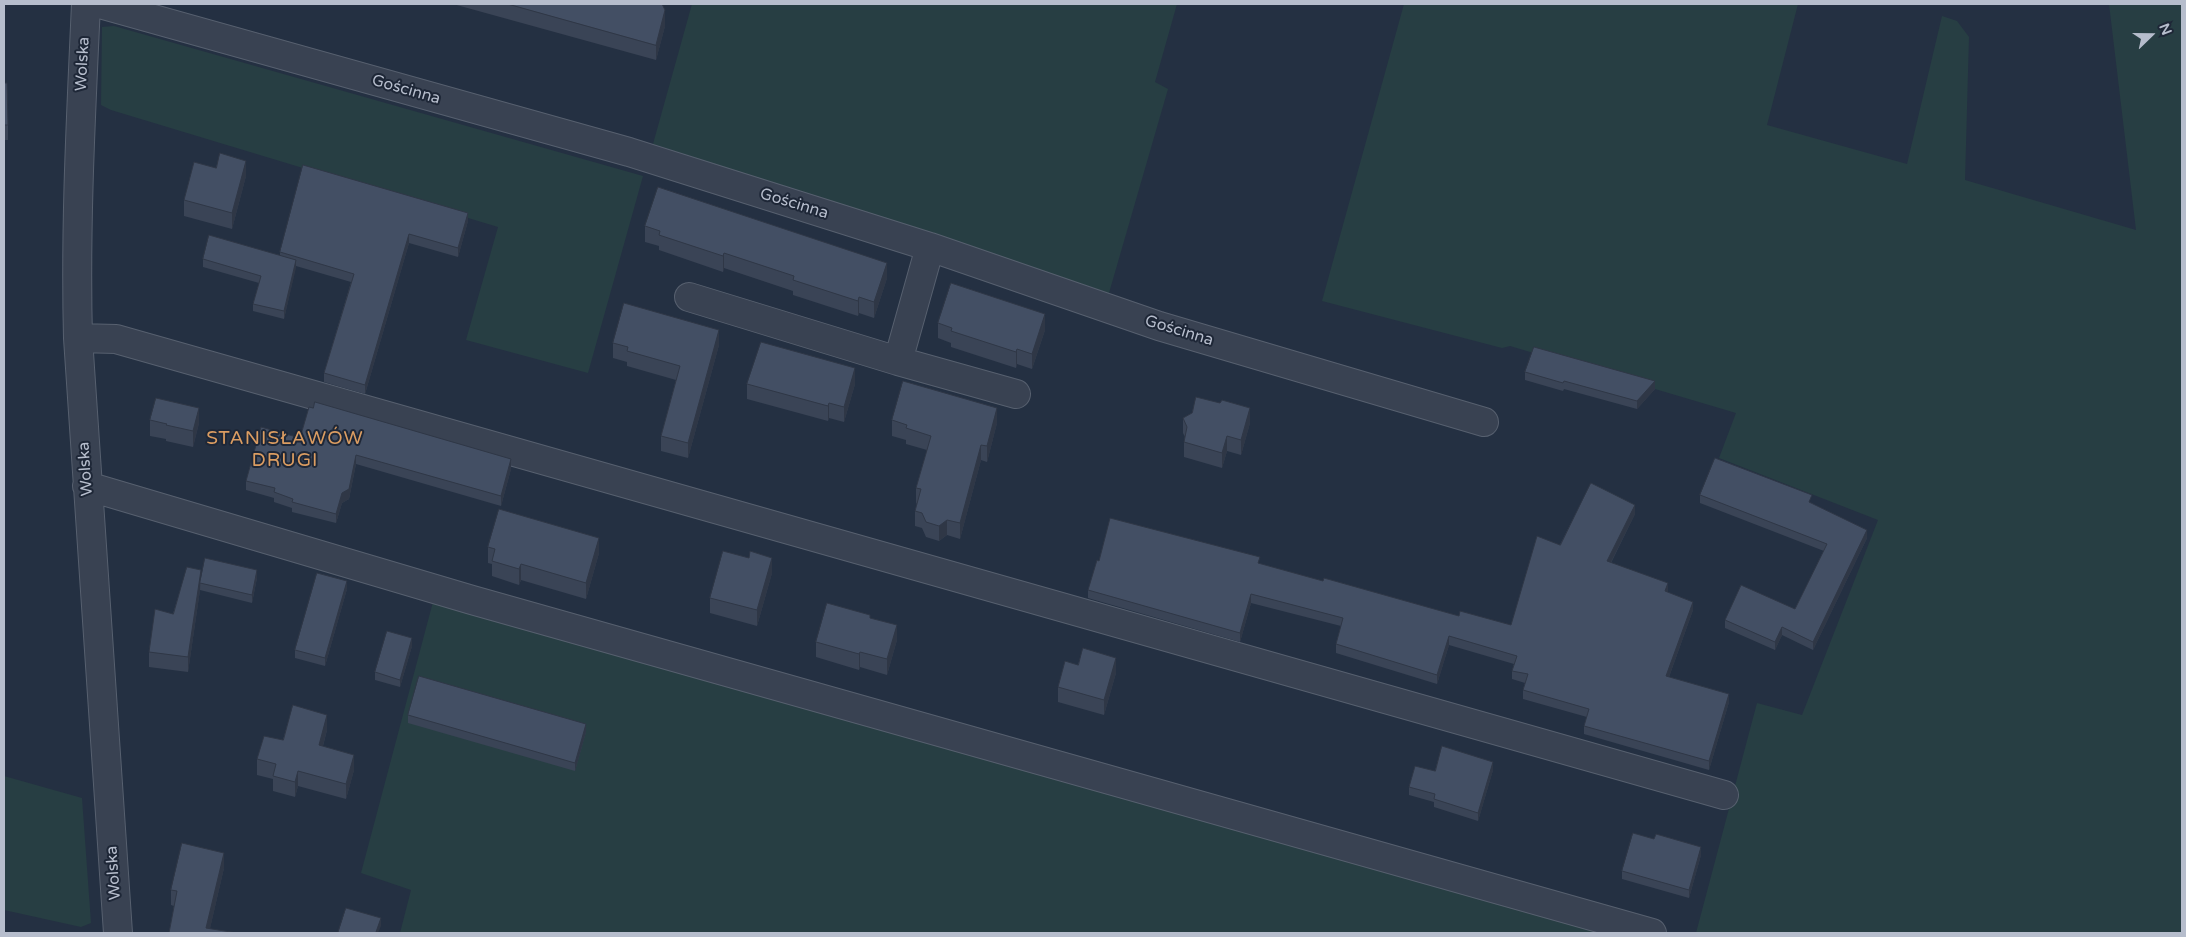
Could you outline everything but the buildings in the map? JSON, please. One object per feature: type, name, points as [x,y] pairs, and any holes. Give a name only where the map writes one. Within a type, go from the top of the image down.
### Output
[{"type":"street","name":"Wolska","points":[[86,4],[77,180],[78,338],[118,933]]},
{"type":"street","name":"Gościnna","points":[[100,4],[629,152],[930,247],[1159,326],[1484,422]]},
{"type":"street","points":[[898,361],[930,247]]},
{"type":"street","points":[[689,297],[898,361],[1016,394]]},
{"type":"street","points":[[78,338],[116,339],[1724,795]]},
{"type":"street","points":[[87,486],[482,603],[1652,933]]},
{"type":"green space","points":[[692,4],[1177,4],[1155,82],[1168,89],[1109,293],[653,144]]},
{"type":"green space","points":[[1404,4],[1798,4],[1767,125],[1907,164],[1942,16],[1957,21],[1969,37],[1965,180],[2136,230],[2109,4],[2182,4],[2182,933],[1696,933],[1757,703],[1802,715],[1878,520],[1719,458],[1736,413],[1510,346],[1502,348],[1322,301]]},
{"type":"green space","points":[[114,26],[643,176],[588,373],[466,340],[498,227],[111,110],[101,105],[102,27]]},
{"type":"green space","points":[[434,598],[1614,933],[400,933],[411,890],[361,873]]},
{"type":"green space","points":[[4,776],[82,798],[91,923],[81,927],[4,910]]},
{"type":"district","name":"STANISŁAWÓW DRUGI","points":[[285,450]]}]
